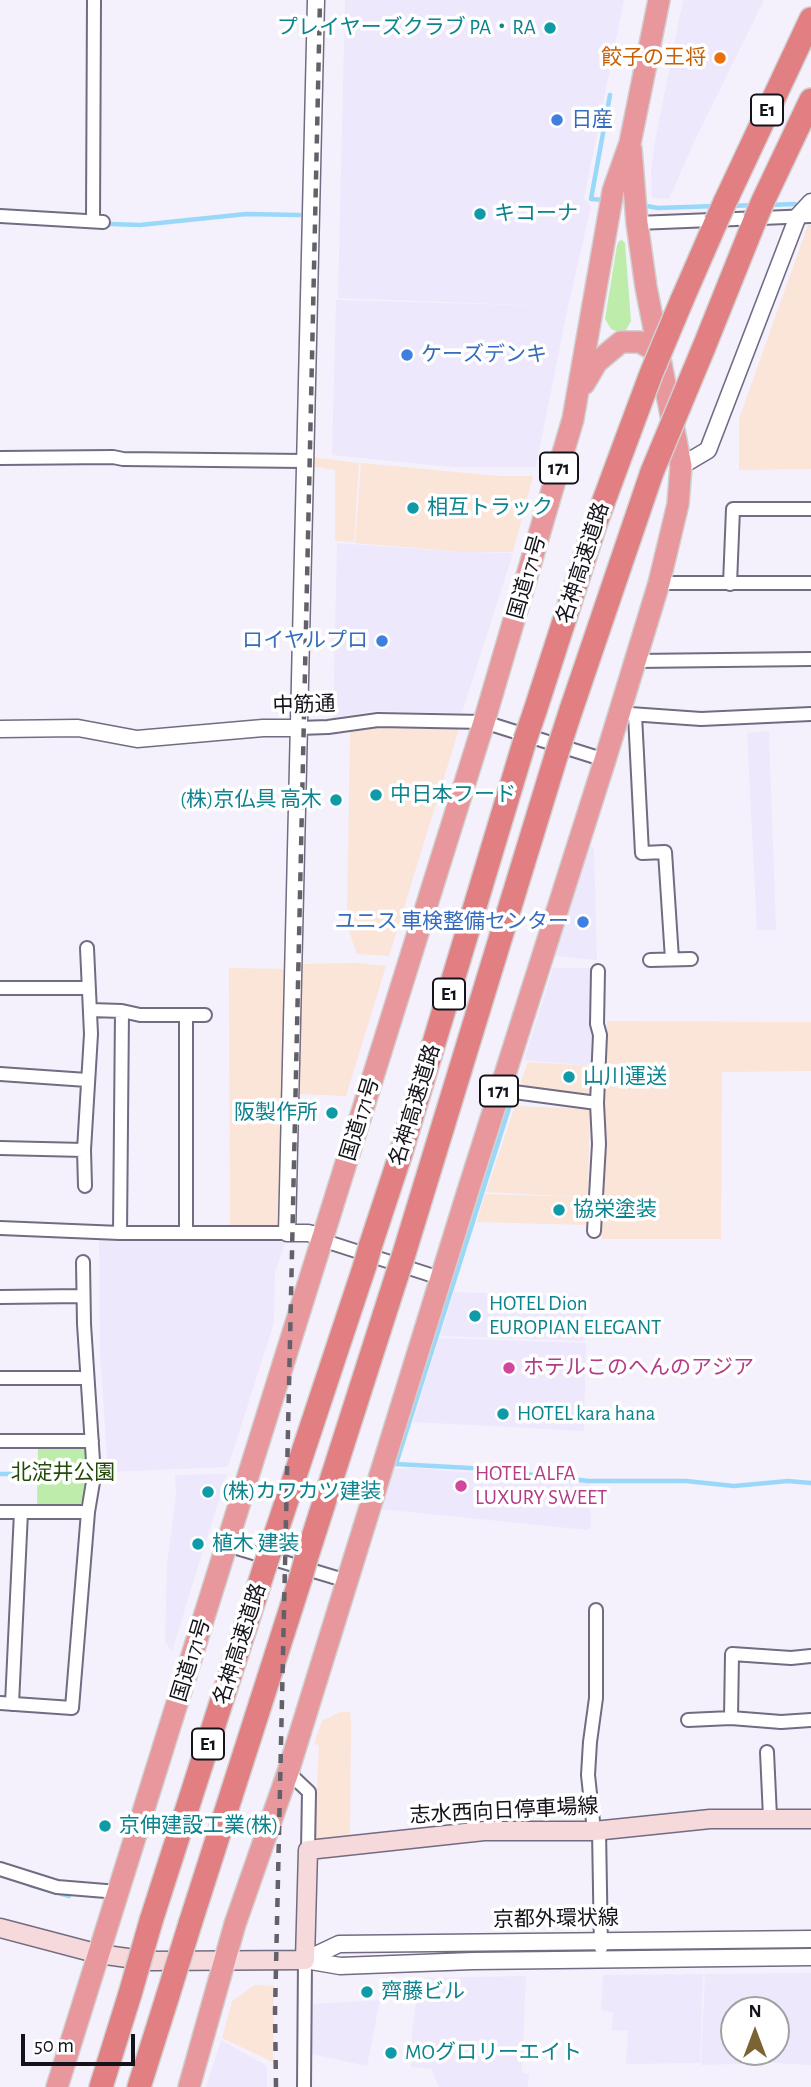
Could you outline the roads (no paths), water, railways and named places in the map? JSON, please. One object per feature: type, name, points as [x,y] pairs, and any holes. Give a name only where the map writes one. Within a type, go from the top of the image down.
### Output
[{"type":"highway","name":"国道171号","points":[[57,2087],[484,722],[573,419],[611,200],[630,143],[659,0]]},
{"type":"highway","name":"名神高速道路","points":[[101,2087],[151,1921],[404,1143],[525,740],[596,522],[651,374],[682,300],[720,212],[811,19]]},
{"type":"highway","name":"名神高速道路","points":[[139,2087],[400,1266],[571,710],[652,472],[759,210],[811,100]]},
{"type":"highway","name":"国道171号","points":[[189,2087],[218,1990],[224,1960],[288,1772],[499,1090],[605,760],[628,713],[635,661],[659,583],[678,504],[681,466],[659,353],[636,210],[630,143]]},
{"type":"highway","points":[[578,396],[597,362],[621,342],[640,342],[659,353]]},
{"type":"main road","name":"志水西向日停車場線","points":[[308,1850],[484,1830],[596,1830],[710,1819],[811,1819]]},
{"type":"main road","points":[[305,1959],[308,1850]]},
{"type":"main road","name":"京都外環状線","points":[[0,1928],[99,1954],[149,1961],[305,1959]]},
{"type":"street","points":[[0,216],[98,222],[94,0]]},
{"type":"street","points":[[287,1234],[316,0]]},
{"type":"street","points":[[681,466],[708,450],[811,202]]},
{"type":"street","points":[[636,210],[804,216]]},
{"type":"street","points":[[0,458],[113,457],[304,461]]},
{"type":"street","points":[[730,584],[733,509],[811,509]]},
{"type":"street","points":[[659,583],[811,583]]},
{"type":"street","points":[[635,661],[811,659]]},
{"type":"street","points":[[672,960],[665,852],[642,853],[628,713],[701,719],[811,714]]},
{"type":"street","name":"中筋通","points":[[0,729],[78,728],[137,738],[264,728],[328,727],[378,720],[484,722],[605,760]]},
{"type":"street","points":[[85,1186],[84,1150],[91,1034],[87,948]]},
{"type":"street","points":[[650,960],[691,959]]},
{"type":"street","points":[[594,1231],[599,1144],[598,971]]},
{"type":"street","points":[[0,988],[89,988]]},
{"type":"street","points":[[90,1010],[122,1010],[140,1015],[205,1015]]},
{"type":"street","points":[[120,1233],[122,1010]]},
{"type":"street","points":[[186,1015],[186,1234]]},
{"type":"street","points":[[0,1074],[87,1080]]},
{"type":"street","points":[[499,1090],[597,1103]]},
{"type":"street","points":[[0,1148],[84,1150]]},
{"type":"street","points":[[0,1228],[120,1233],[308,1233],[440,1279]]},
{"type":"street","points":[[21,1512],[6,1704],[72,1708],[88,1511],[94,1476],[83,1262]]},
{"type":"street","points":[[0,1297],[83,1296]]},
{"type":"street","points":[[0,1378],[87,1378]]},
{"type":"street","points":[[0,1441],[92,1441]]},
{"type":"street","points":[[0,1512],[88,1511]]},
{"type":"street","points":[[227,1545],[347,1581]]},
{"type":"street","points":[[596,1610],[596,1698],[588,1775],[596,1830],[601,1959]]},
{"type":"street","points":[[731,1718],[732,1654],[791,1658],[811,1656]]},
{"type":"street","points":[[688,1720],[811,1720]]},
{"type":"street","points":[[767,1752],[770,1817]]},
{"type":"street","points":[[288,1772],[309,1792],[308,1850]]},
{"type":"street","points":[[0,1869],[18,1877],[57,1887],[118,1892]]},
{"type":"street","name":"京都外環状線","points":[[305,1959],[339,1944],[811,1939]]},
{"type":"street","name":"京都外環状線","points":[[305,1959],[340,1966],[811,1957]]},
{"type":"street","points":[[304,2087],[305,1959]]},
{"type":"waterway","points":[[604,200],[591,199],[610,95]]},
{"type":"waterway","points":[[770,205],[795,204]]},
{"type":"waterway","points":[[641,205],[658,208],[716,206]]},
{"type":"waterway","points":[[732,206],[754,205]]},
{"type":"waterway","points":[[110,224],[140,225],[246,214],[299,215]]},
{"type":"waterway","points":[[509,1108],[396,1464],[470,1468],[589,1481],[686,1481],[734,1486],[788,1481],[811,1483]]},
{"type":"waterway","points":[[0,1474],[34,1474]]},
{"type":"waterway","points":[[30,1885],[69,1896]]},
{"type":"railway","points":[[276,2087],[275,2012],[320,0]]},
{"type":"place","name":"プレイヤーズクラブ PA・RA","points":[[550,28]]},
{"type":"place","name":"餃子の王将","points":[[720,58]]},
{"type":"place","name":"日産","points":[[557,120]]},
{"type":"place","name":"キコーナ","points":[[480,214]]},
{"type":"place","name":"ケーズデンキ","points":[[407,355]]},
{"type":"place","name":"相互トラック","points":[[413,508]]},
{"type":"place","name":"ロイヤルプロ","points":[[382,641]]},
{"type":"place","name":"中日本フード","points":[[376,795]]},
{"type":"place","name":"(株)京仏具 高木","points":[[336,800]]},
{"type":"place","name":"ユニス 車検整備センター","points":[[583,922]]},
{"type":"place","name":"山川運送","points":[[569,1077]]},
{"type":"place","name":"阪製作所","points":[[332,1113]]},
{"type":"place","name":"協栄塗装","points":[[559,1210]]},
{"type":"place","name":"HOTEL Dion EUROPIAN ELEGANT","points":[[475,1316]]},
{"type":"place","name":"ホテルこのへんのアジア","points":[[509,1368]]},
{"type":"place","name":"HOTEL kara hana","points":[[503,1414]]},
{"type":"place","name":"HOTEL ALFA LUXURY SWEET","points":[[461,1486]]},
{"type":"place","name":"(株)カワカツ建装","points":[[208,1492]]},
{"type":"place","name":"植木 建装","points":[[198,1544]]},
{"type":"place","name":"京伸建設工業(株)","points":[[105,1826]]},
{"type":"place","name":"齊藤ビル","points":[[367,1992]]},
{"type":"place","name":"MOグロリーエイト","points":[[391,2053]]},
{"type":"park label","name":"北淀井公園","points":[[63,1473]]}]
